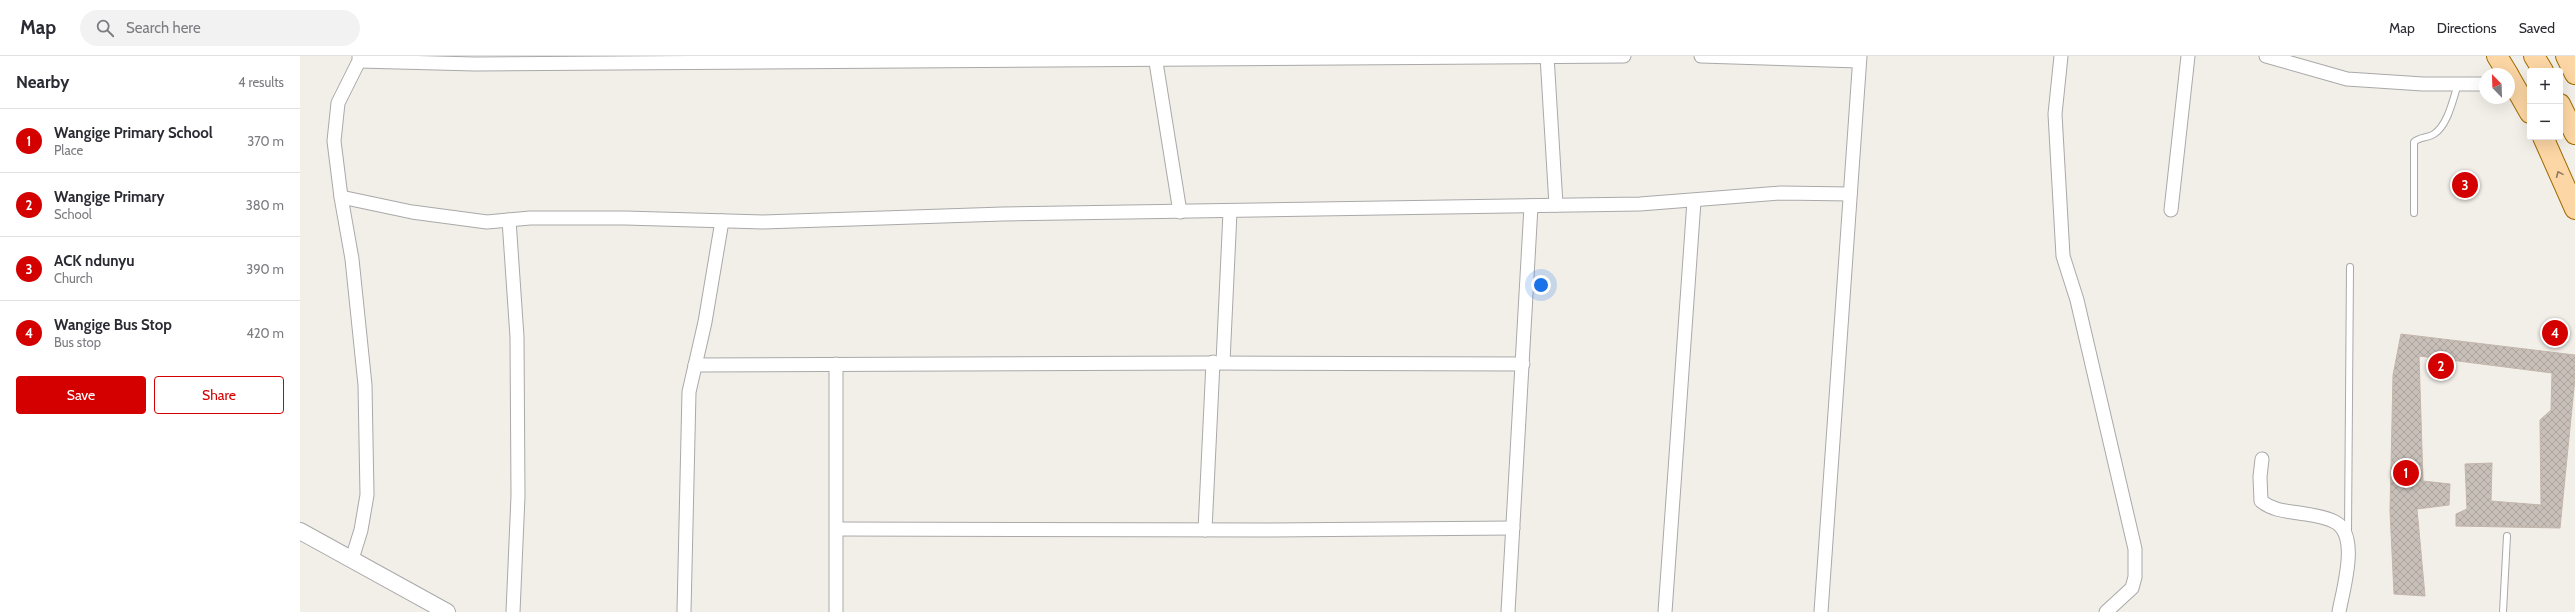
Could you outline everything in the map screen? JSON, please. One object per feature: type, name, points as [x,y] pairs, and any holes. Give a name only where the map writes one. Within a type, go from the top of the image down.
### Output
[{"type":"main road","points":[[2496,56],[2503,68]]},
{"type":"main road","points":[[2534,56],[2541,68]]},
{"type":"main road","points":[[2566,56],[2575,74]]},
{"type":"main road","points":[[2515,88],[2527,108]]},
{"type":"main road","points":[[2563,110],[2575,134]]},
{"type":"main road","points":[[2544,140],[2575,209]]},
{"type":"street","points":[[1547,56],[1556,205]]},
{"type":"street","points":[[352,559],[361,530],[367,495],[365,385],[352,259],[341,196],[334,141],[338,103],[359,58],[475,64],[1155,57],[1624,56]]},
{"type":"street","points":[[1701,56],[1860,59],[1821,612]]},
{"type":"street","points":[[2061,56],[2055,114],[2063,256],[2077,300],[2135,549],[2135,577],[2132,588],[2106,612]]},
{"type":"street","points":[[2171,210],[2188,56]]},
{"type":"street","points":[[2266,56],[2347,79],[2479,84]]},
{"type":"street","points":[[1155,57],[1180,212]]},
{"type":"street","points":[[341,196],[448,218],[487,222],[509,220],[625,218],[763,222],[1003,214],[1230,212],[1531,206],[1694,201],[1780,192],[1850,194]]},
{"type":"street","points":[[1665,612],[1694,201]]},
{"type":"street","points":[[1508,612],[1531,206]]},
{"type":"street","points":[[1205,530],[1230,212]]},
{"type":"street","points":[[509,220],[517,337],[518,496],[513,612]]},
{"type":"street","points":[[684,612],[689,392],[705,322],[722,221]]},
{"type":"street","points":[[695,365],[1064,365],[1218,362],[1523,364]]},
{"type":"street","points":[[836,364],[836,612]]},
{"type":"street","points":[[2262,459],[2261,501],[2269,508],[2314,516],[2336,522],[2348,535],[2349,560],[2340,612]]},
{"type":"street","points":[[837,529],[1205,530],[1513,528]]},
{"type":"street","points":[[300,531],[447,612]]},
{"type":"lane","points":[[2414,213],[2414,142],[2432,135],[2437,131],[2452,102],[2458,84]]},
{"type":"lane","points":[[2348,535],[2350,267]]},
{"type":"lane","points":[[2504,612],[2507,536]]},
{"type":"building","points":[[2401,334],[2575,355],[2575,378],[2560,528],[2456,526],[2456,514],[2467,509],[2465,464],[2492,463],[2491,501],[2541,505],[2540,420],[2551,410],[2552,373],[2419,356],[2423,481],[2450,484],[2449,505],[2417,509],[2425,596],[2394,594],[2390,511],[2393,375]]},
{"type":"place","name":"ACK ndunyu","points":[[2465,185]]},
{"type":"place","name":"Wangige Bus Stop","points":[[2555,333]]},
{"type":"place","name":"Wangige Primary","points":[[2441,366]]},
{"type":"place","name":"Wangige Primary School","points":[[2406,473]]}]
